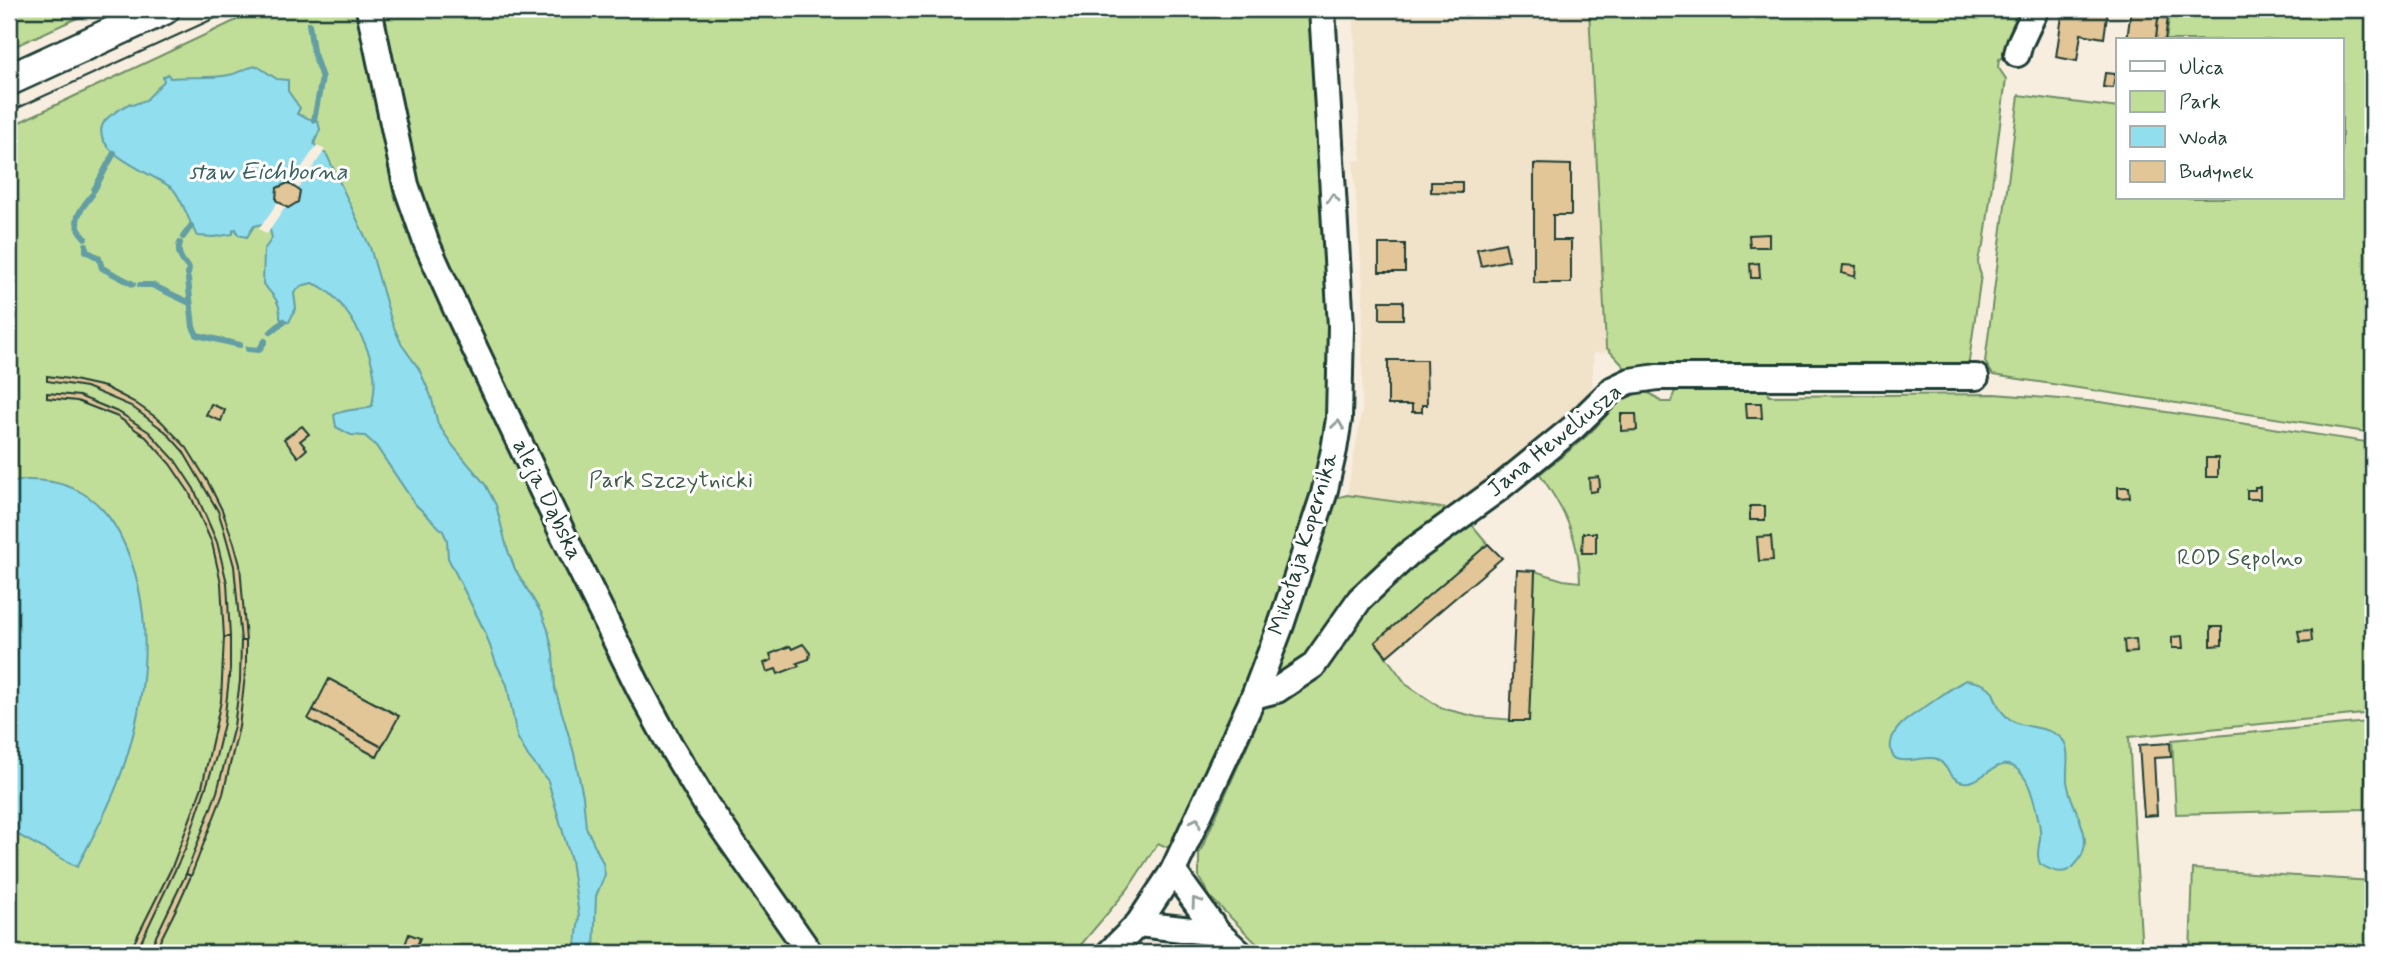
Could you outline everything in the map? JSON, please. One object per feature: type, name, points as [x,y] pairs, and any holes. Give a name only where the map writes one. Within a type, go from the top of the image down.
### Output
[{"type":"main road","points":[[9,80],[164,9]]},
{"type":"street","name":"aleja Dąbska","points":[[369,9],[407,185],[426,242],[458,313],[639,688],[670,745],[707,806],[810,953]]},
{"type":"street","name":"Mikołaja Kopernika","points":[[1109,953],[1138,924],[1173,871],[1254,696],[1281,625],[1324,494],[1339,419],[1341,326],[1322,9]]},
{"type":"street","points":[[2017,54],[2036,9]]},
{"type":"street","name":"Jana Heweliusza","points":[[1254,696],[1277,690],[1313,666],[1360,599],[1408,555],[1574,427],[1613,389],[1630,381],[1658,377],[1976,377]]},
{"type":"street","points":[[1173,871],[1218,933],[1240,953]]},
{"type":"street","points":[[1138,924],[1218,933]]},
{"type":"shaded area","points":[[1353,9],[1589,9],[1606,347],[1609,352],[1594,353],[1592,386],[1584,406],[1518,464],[1512,462],[1448,509],[1347,495],[1362,410],[1363,287],[1353,161],[1361,160]]},
{"type":"green space","points":[[9,9],[97,9],[9,49]]},
{"type":"green space","name":"Park Szczytnicki","points":[[260,9],[1308,9],[1333,342],[1330,425],[1308,518],[1262,649],[1175,851],[1158,843],[1128,889],[1074,953],[9,953],[9,127]]},
{"type":"green space","points":[[1589,9],[2048,9],[2017,54],[1999,59],[1998,67],[2006,79],[1984,245],[1978,260],[1981,275],[1969,361],[1961,369],[1628,371],[1606,347]]},
{"type":"green space","points":[[2170,9],[2373,9],[2373,433],[1993,375],[1985,362],[2019,95],[2116,108],[2116,200],[2344,200],[2344,38],[2166,38]]},
{"type":"green space","name":"ROD Sępolno","points":[[1768,386],[1769,396],[1994,394],[2100,402],[2373,443],[2373,713],[2129,737],[2142,953],[1266,953],[1211,898],[1199,878],[1199,854],[1255,728],[1332,499],[1347,495],[1449,509],[1468,520],[1488,544],[1375,642],[1407,685],[1441,708],[1477,717],[1528,721],[1535,571],[1580,582],[1574,538],[1540,474],[1588,434],[1616,405],[1633,393],[1652,394],[1661,402],[1671,402],[1674,393],[1680,388]]},
{"type":"green space","points":[[2367,722],[2365,809],[2176,814],[2172,740]]},
{"type":"green space","points":[[2193,869],[2372,881],[2368,953],[2190,953]]},
{"type":"water","name":"staw Eichborna","points":[[257,66],[277,79],[288,80],[288,91],[300,108],[297,114],[318,122],[320,129],[314,144],[327,155],[370,247],[392,323],[402,345],[419,369],[431,396],[438,424],[485,484],[496,505],[515,569],[542,614],[553,653],[555,689],[574,753],[583,796],[586,827],[603,863],[605,875],[596,896],[594,953],[575,953],[579,916],[571,860],[548,781],[517,737],[507,685],[485,632],[448,558],[447,540],[443,531],[415,504],[376,446],[365,436],[351,435],[336,427],[334,415],[372,406],[373,368],[365,344],[351,318],[332,296],[312,283],[301,286],[294,293],[296,308],[289,322],[285,323],[280,318],[276,299],[263,284],[264,250],[272,238],[270,230],[262,224],[254,226],[247,237],[238,235],[236,229],[233,234],[197,236],[172,188],[113,152],[101,133],[106,119],[130,103],[132,105],[146,100],[168,74],[170,78],[214,77]]},
{"type":"water","points":[[25,480],[56,483],[82,492],[103,510],[120,535],[140,596],[144,660],[136,724],[113,796],[77,867],[9,830],[9,483]]},
{"type":"water","points":[[1966,680],[1991,690],[2001,710],[2013,721],[2049,731],[2065,743],[2069,792],[2082,825],[2085,846],[2082,856],[2070,869],[2057,871],[2040,864],[2040,833],[2035,807],[2027,782],[2016,768],[2000,766],[1971,782],[1964,782],[1955,778],[1937,759],[1901,760],[1895,758],[1891,752],[1892,737],[1902,723]]},
{"type":"pier","points":[[317,145],[325,150],[267,234],[259,229]]},
{"type":"building","points":[[2063,9],[2108,9],[2104,38],[2081,34],[2077,61],[2056,57]]},
{"type":"building","points":[[2131,9],[2159,9],[2156,38],[2127,38]]},
{"type":"building","points":[[2159,9],[2169,9],[2165,38],[2156,38]]},
{"type":"building","points":[[2105,73],[2115,74],[2113,88],[2103,87]]},
{"type":"building","points":[[1534,164],[1571,165],[1571,215],[1553,215],[1553,240],[1571,240],[1571,283],[1534,283]]},
{"type":"building","points":[[1431,182],[1462,182],[1462,193],[1431,192]]},
{"type":"building","points":[[288,183],[300,191],[298,202],[288,208],[276,200],[277,188]]},
{"type":"building","points":[[1769,234],[1769,247],[1750,247],[1749,235]]},
{"type":"building","points":[[1505,243],[1509,260],[1481,266],[1477,249]]},
{"type":"building","points":[[1379,244],[1405,244],[1405,272],[1379,272]]},
{"type":"building","points":[[1759,263],[1760,278],[1751,278],[1750,264]]},
{"type":"building","points":[[1843,265],[1856,266],[1855,277],[1842,273]]},
{"type":"building","points":[[1380,301],[1403,301],[1403,319],[1380,319]]},
{"type":"building","points":[[1388,360],[1426,360],[1427,405],[1422,405],[1422,412],[1412,412],[1412,405],[1388,405]]},
{"type":"building","points":[[47,376],[105,387],[134,402],[161,421],[187,448],[222,510],[234,543],[240,565],[246,641],[241,641],[234,566],[218,511],[183,451],[166,432],[131,406],[86,387],[47,381]]},
{"type":"building","points":[[47,393],[79,396],[120,413],[149,432],[175,460],[194,489],[217,542],[227,583],[230,637],[224,637],[221,583],[212,543],[189,492],[170,464],[146,437],[118,417],[77,401],[47,398]]},
{"type":"building","points":[[1746,403],[1761,403],[1762,418],[1747,418]]},
{"type":"building","points":[[211,404],[225,410],[221,421],[206,415]]},
{"type":"building","points":[[1621,414],[1636,414],[1637,430],[1621,431]]},
{"type":"building","points":[[302,426],[309,434],[300,441],[307,449],[298,457],[284,439]]},
{"type":"building","points":[[2206,458],[2218,458],[2218,477],[2206,477]]},
{"type":"building","points":[[1599,477],[1600,487],[1597,491],[1590,492],[1589,478]]},
{"type":"building","points":[[2118,487],[2129,487],[2130,497],[2118,498]]},
{"type":"building","points":[[2255,487],[2260,487],[2260,499],[2247,499],[2247,490],[2255,490]]},
{"type":"building","points":[[1750,506],[1765,506],[1765,520],[1750,520]]},
{"type":"building","points":[[1583,533],[1596,533],[1596,553],[1582,553]]},
{"type":"building","points":[[1771,536],[1773,560],[1759,561],[1757,537]]},
{"type":"building","points":[[1488,544],[1502,558],[1387,656],[1375,642]]},
{"type":"building","points":[[1517,570],[1535,571],[1529,721],[1510,721]]},
{"type":"building","points":[[2211,627],[2222,627],[2222,645],[2211,646]]},
{"type":"building","points":[[2311,630],[2312,641],[2300,642],[2298,631]]},
{"type":"building","points":[[2182,636],[2183,648],[2172,648],[2172,637]]},
{"type":"building","points":[[224,637],[230,637],[230,669],[224,723],[216,757],[186,847],[141,942],[135,953],[129,953],[172,867],[202,787],[221,701]]},
{"type":"building","points":[[2136,639],[2137,652],[2125,653],[2124,640]]},
{"type":"building","points":[[241,641],[246,641],[246,667],[239,727],[223,794],[191,876],[186,874],[217,792],[234,726],[240,681]]},
{"type":"building","points":[[803,644],[810,653],[809,659],[778,674],[776,669],[767,672],[764,663],[772,660],[770,654]]},
{"type":"building","points":[[329,679],[399,716],[382,747],[313,710]]},
{"type":"building","points":[[313,710],[382,747],[377,757],[308,719]]},
{"type":"building","points":[[2170,743],[2171,757],[2154,758],[2157,815],[2144,816],[2139,745]]},
{"type":"building","points":[[186,874],[191,876],[177,907],[154,953],[148,953]]},
{"type":"building","points":[[409,934],[420,938],[414,953],[402,953]]},
{"type":"waterway","points":[[309,24],[313,51],[322,78],[314,120]]},
{"type":"waterway","points":[[94,190],[114,153]]},
{"type":"waterway","points":[[85,238],[77,221],[80,211],[92,195]]},
{"type":"waterway","points":[[183,237],[191,226]]},
{"type":"waterway","points":[[180,243],[180,254],[189,269],[188,274]]},
{"type":"waterway","points":[[86,245],[86,251],[99,258],[102,268],[133,284]]},
{"type":"waterway","points":[[188,279],[193,327],[197,335],[240,345]]},
{"type":"waterway","points":[[140,285],[152,285],[190,303]]},
{"type":"waterway","points":[[271,332],[284,321]]},
{"type":"waterway","points":[[248,349],[259,350],[265,341]]},
{"type":"tram line","points":[[9,112],[235,9]]}]
